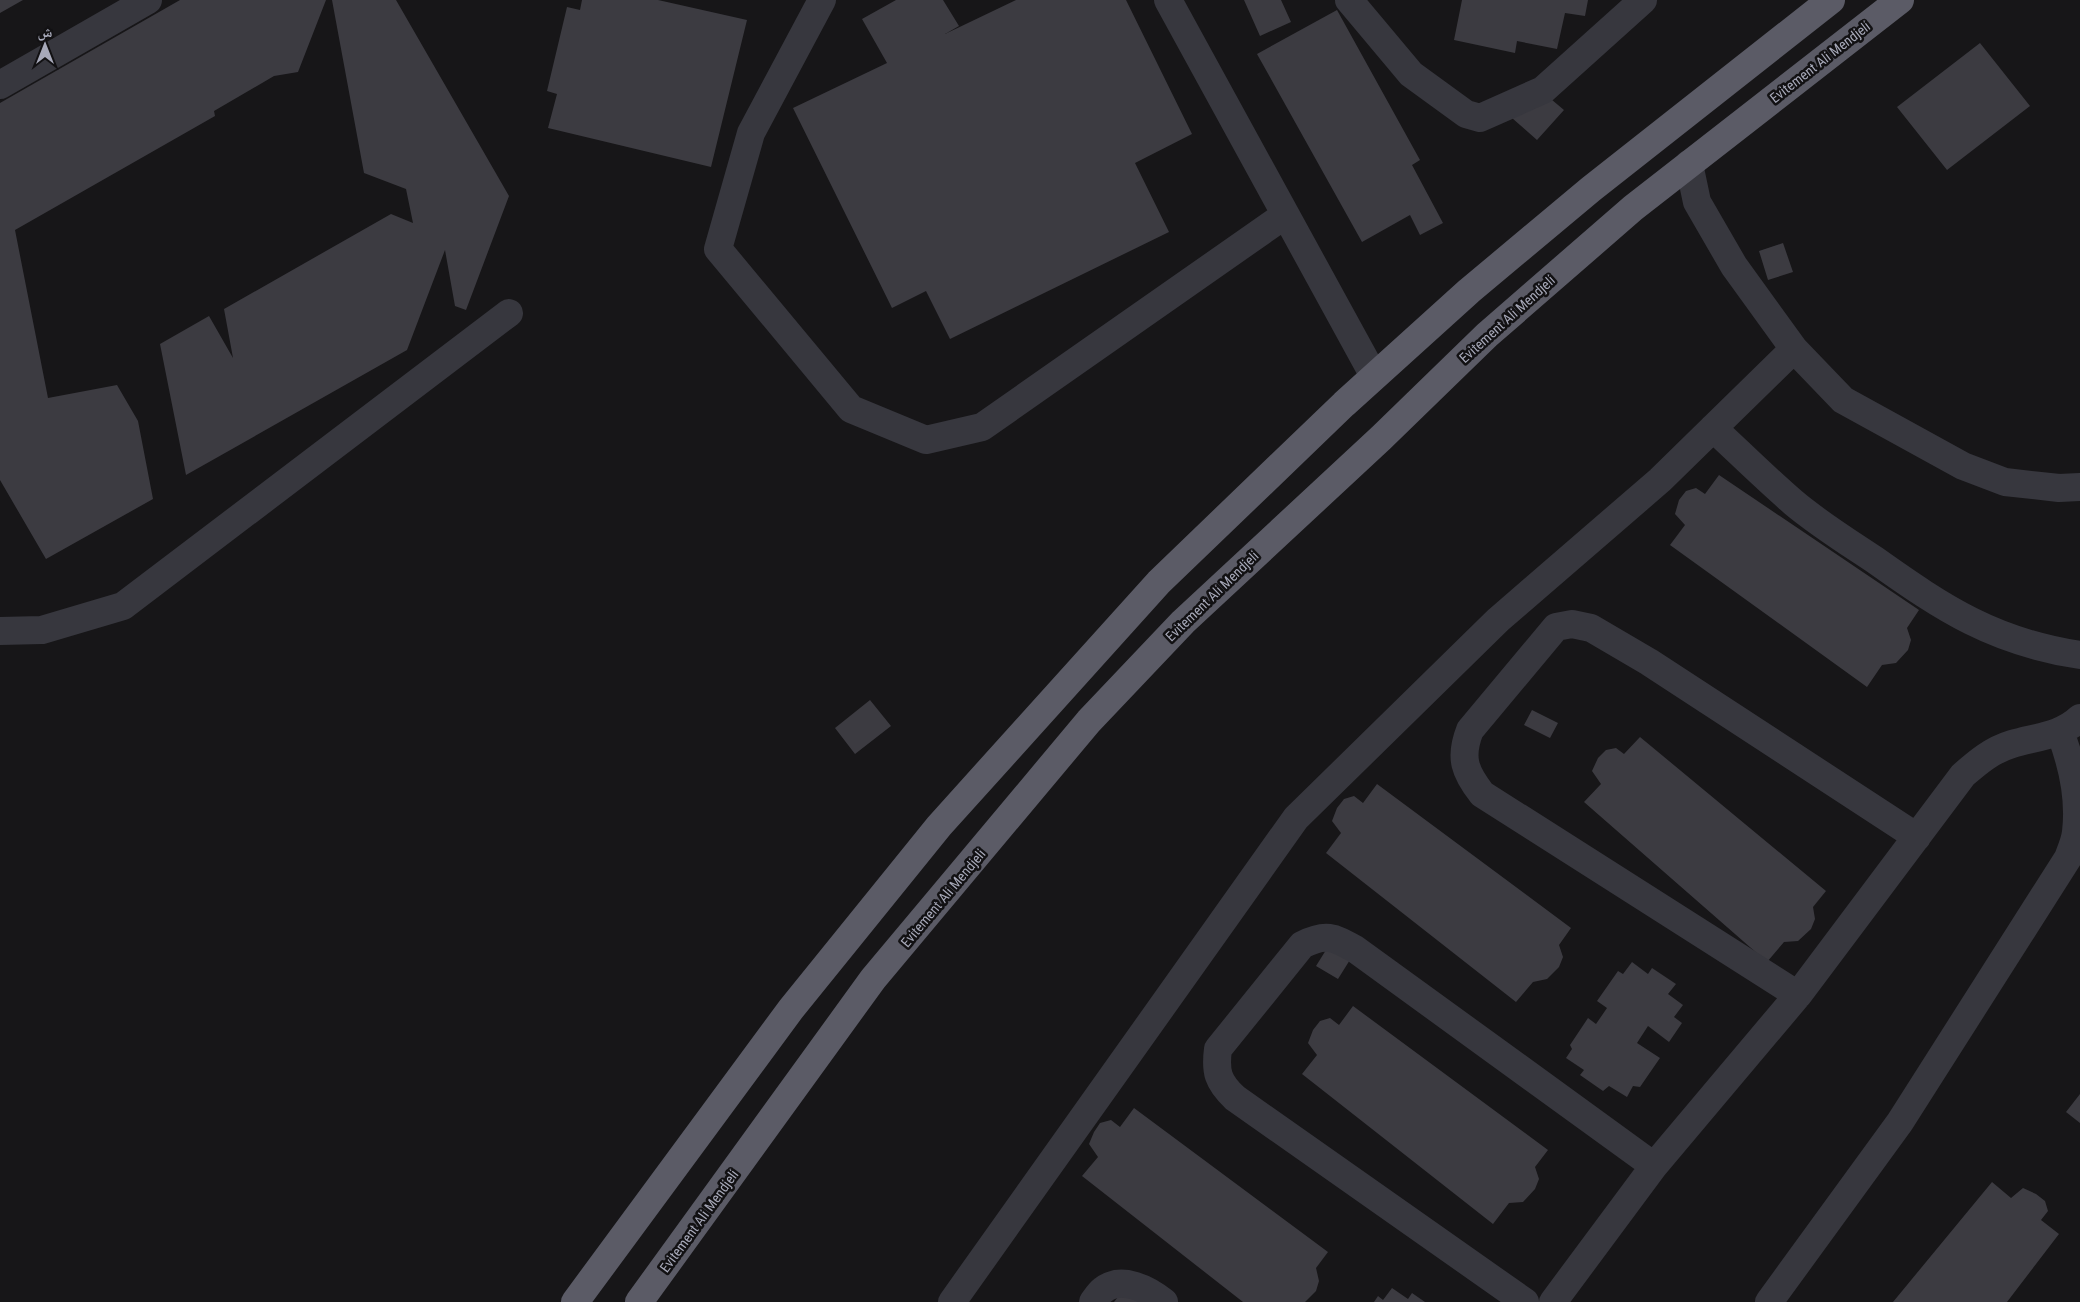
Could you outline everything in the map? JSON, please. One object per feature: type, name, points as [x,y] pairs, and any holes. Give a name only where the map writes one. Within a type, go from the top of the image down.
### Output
[{"type":"highway","points":[[575,1302],[791,1009],[939,826],[1159,582],[1374,376],[1469,292],[1591,189],[1831,0]]},
{"type":"highway","name":"Evitement Ali Mendjeli","points":[[639,1302],[873,979],[1089,721],[1183,622],[1381,438],[1487,335],[1633,208],[1900,0]]},
{"type":"street","points":[[0,85],[148,0]]},
{"type":"street","points":[[822,0],[751,133],[718,249],[851,409],[926,440],[982,427],[1285,215]]},
{"type":"street","points":[[1168,0],[1374,376]]},
{"type":"street","points":[[1349,0],[1412,74],[1466,114],[1480,118],[1543,90],[1643,0]]},
{"type":"street","points":[[1689,164],[1697,202],[1734,266],[1794,349],[1843,400],[1963,466],[2005,482],[2059,488],[2080,487]]},
{"type":"street","points":[[0,631],[42,630],[123,606],[509,313]]},
{"type":"street","points":[[952,1302],[1296,818],[1498,620],[1660,480],[1794,349]]},
{"type":"street","points":[[1713,428],[1796,504],[1934,602],[1968,621],[2003,636],[2035,646],[2080,655]]},
{"type":"street","points":[[1798,995],[1482,794],[1470,777],[1464,759],[1464,746],[1470,730],[1556,627],[1572,624],[1591,628],[1649,662],[1917,837]]},
{"type":"street","points":[[1554,1302],[1654,1166],[1798,995],[1963,776],[1978,761],[2011,744],[2070,725],[2077,802],[2076,832],[2068,858],[1900,1122],[1769,1302]]},
{"type":"street","points":[[1525,1302],[1235,1098],[1224,1088],[1216,1068],[1218,1050],[1302,945],[1315,938],[1326,936],[1355,949],[1654,1166]]},
{"type":"street","points":[[1093,1302],[1103,1290],[1114,1285],[1143,1287],[1164,1302]]},
{"type":"building","points":[[0,0],[23,0],[0,13]]},
{"type":"building","points":[[180,0],[326,0],[298,72],[274,76],[214,111],[215,116],[15,230],[48,398],[117,385],[138,421],[153,499],[46,559],[0,480],[0,103]]},
{"type":"building","points":[[332,0],[396,0],[509,196],[466,310],[455,306],[445,250],[407,350],[186,475],[160,344],[209,316],[233,358],[224,309],[391,214],[413,223],[406,189],[364,173]]},
{"type":"building","points":[[582,0],[658,0],[747,20],[711,167],[548,128],[557,94],[547,91],[567,7],[580,10]]},
{"type":"building","points":[[896,0],[943,0],[959,26],[945,34],[1016,0],[1126,0],[1192,134],[1135,163],[1169,232],[950,339],[926,291],[892,308],[793,108],[887,63],[862,19]]},
{"type":"building","points":[[1244,0],[1281,0],[1291,22],[1260,36]]},
{"type":"building","points":[[1462,0],[1588,0],[1585,16],[1565,13],[1557,49],[1517,41],[1515,53],[1454,40]]},
{"type":"building","points":[[1337,10],[1420,160],[1412,165],[1443,223],[1420,235],[1410,215],[1362,242],[1257,54]]},
{"type":"building","points":[[1980,43],[2030,106],[1947,170],[1897,107]]},
{"type":"building","points":[[1539,89],[1564,110],[1537,140],[1512,118]]},
{"type":"building","points":[[1783,243],[1793,272],[1768,280],[1759,251]]},
{"type":"building","points":[[1719,475],[1919,610],[1907,628],[1911,640],[1908,650],[1896,663],[1882,665],[1867,687],[1670,545],[1685,525],[1675,514],[1679,500],[1686,491],[1696,488],[1705,494]]},
{"type":"building","points":[[870,700],[891,726],[855,754],[835,728]]},
{"type":"building","points":[[1532,710],[1558,723],[1550,738],[1524,725]]},
{"type":"building","points":[[1640,737],[1826,891],[1813,907],[1815,919],[1811,929],[1798,941],[1784,942],[1767,962],[1584,802],[1601,784],[1592,771],[1598,758],[1606,750],[1616,748],[1624,754]]},
{"type":"building","points":[[1377,784],[1571,928],[1559,945],[1563,957],[1559,967],[1547,979],[1533,982],[1516,1002],[1326,853],[1341,833],[1332,821],[1337,808],[1344,799],[1354,796],[1363,803]]},
{"type":"building","points":[[1331,942],[1353,955],[1338,979],[1316,966]]},
{"type":"building","points":[[1632,962],[1648,974],[1652,968],[1676,984],[1668,994],[1683,1005],[1674,1017],[1682,1023],[1669,1042],[1648,1026],[1637,1043],[1660,1058],[1640,1087],[1633,1086],[1627,1097],[1609,1086],[1603,1091],[1580,1075],[1584,1070],[1566,1058],[1572,1049],[1570,1045],[1588,1018],[1596,1024],[1607,1008],[1597,1001],[1618,971],[1623,974]]},
{"type":"building","points":[[1353,1006],[1548,1150],[1535,1167],[1539,1179],[1535,1189],[1523,1202],[1509,1203],[1493,1224],[1302,1074],[1317,1055],[1308,1043],[1313,1030],[1320,1021],[1330,1018],[1339,1025]]},
{"type":"building","points":[[2080,1094],[2080,1123],[2066,1112]]},
{"type":"building","points":[[1134,1108],[1328,1252],[1316,1268],[1319,1281],[1316,1291],[1305,1302],[1243,1302],[1082,1176],[1098,1157],[1089,1144],[1100,1123],[1111,1120],[1120,1127]]},
{"type":"building","points":[[1992,1182],[2011,1198],[2023,1188],[2036,1194],[2045,1201],[2048,1211],[2041,1220],[2059,1234],[2007,1302],[1893,1302]]},
{"type":"building","points":[[1125,1288],[1143,1302],[1114,1302]]},
{"type":"building","points":[[1392,1288],[1408,1299],[1412,1293],[1425,1302],[1374,1302],[1378,1296],[1383,1300]]}]
